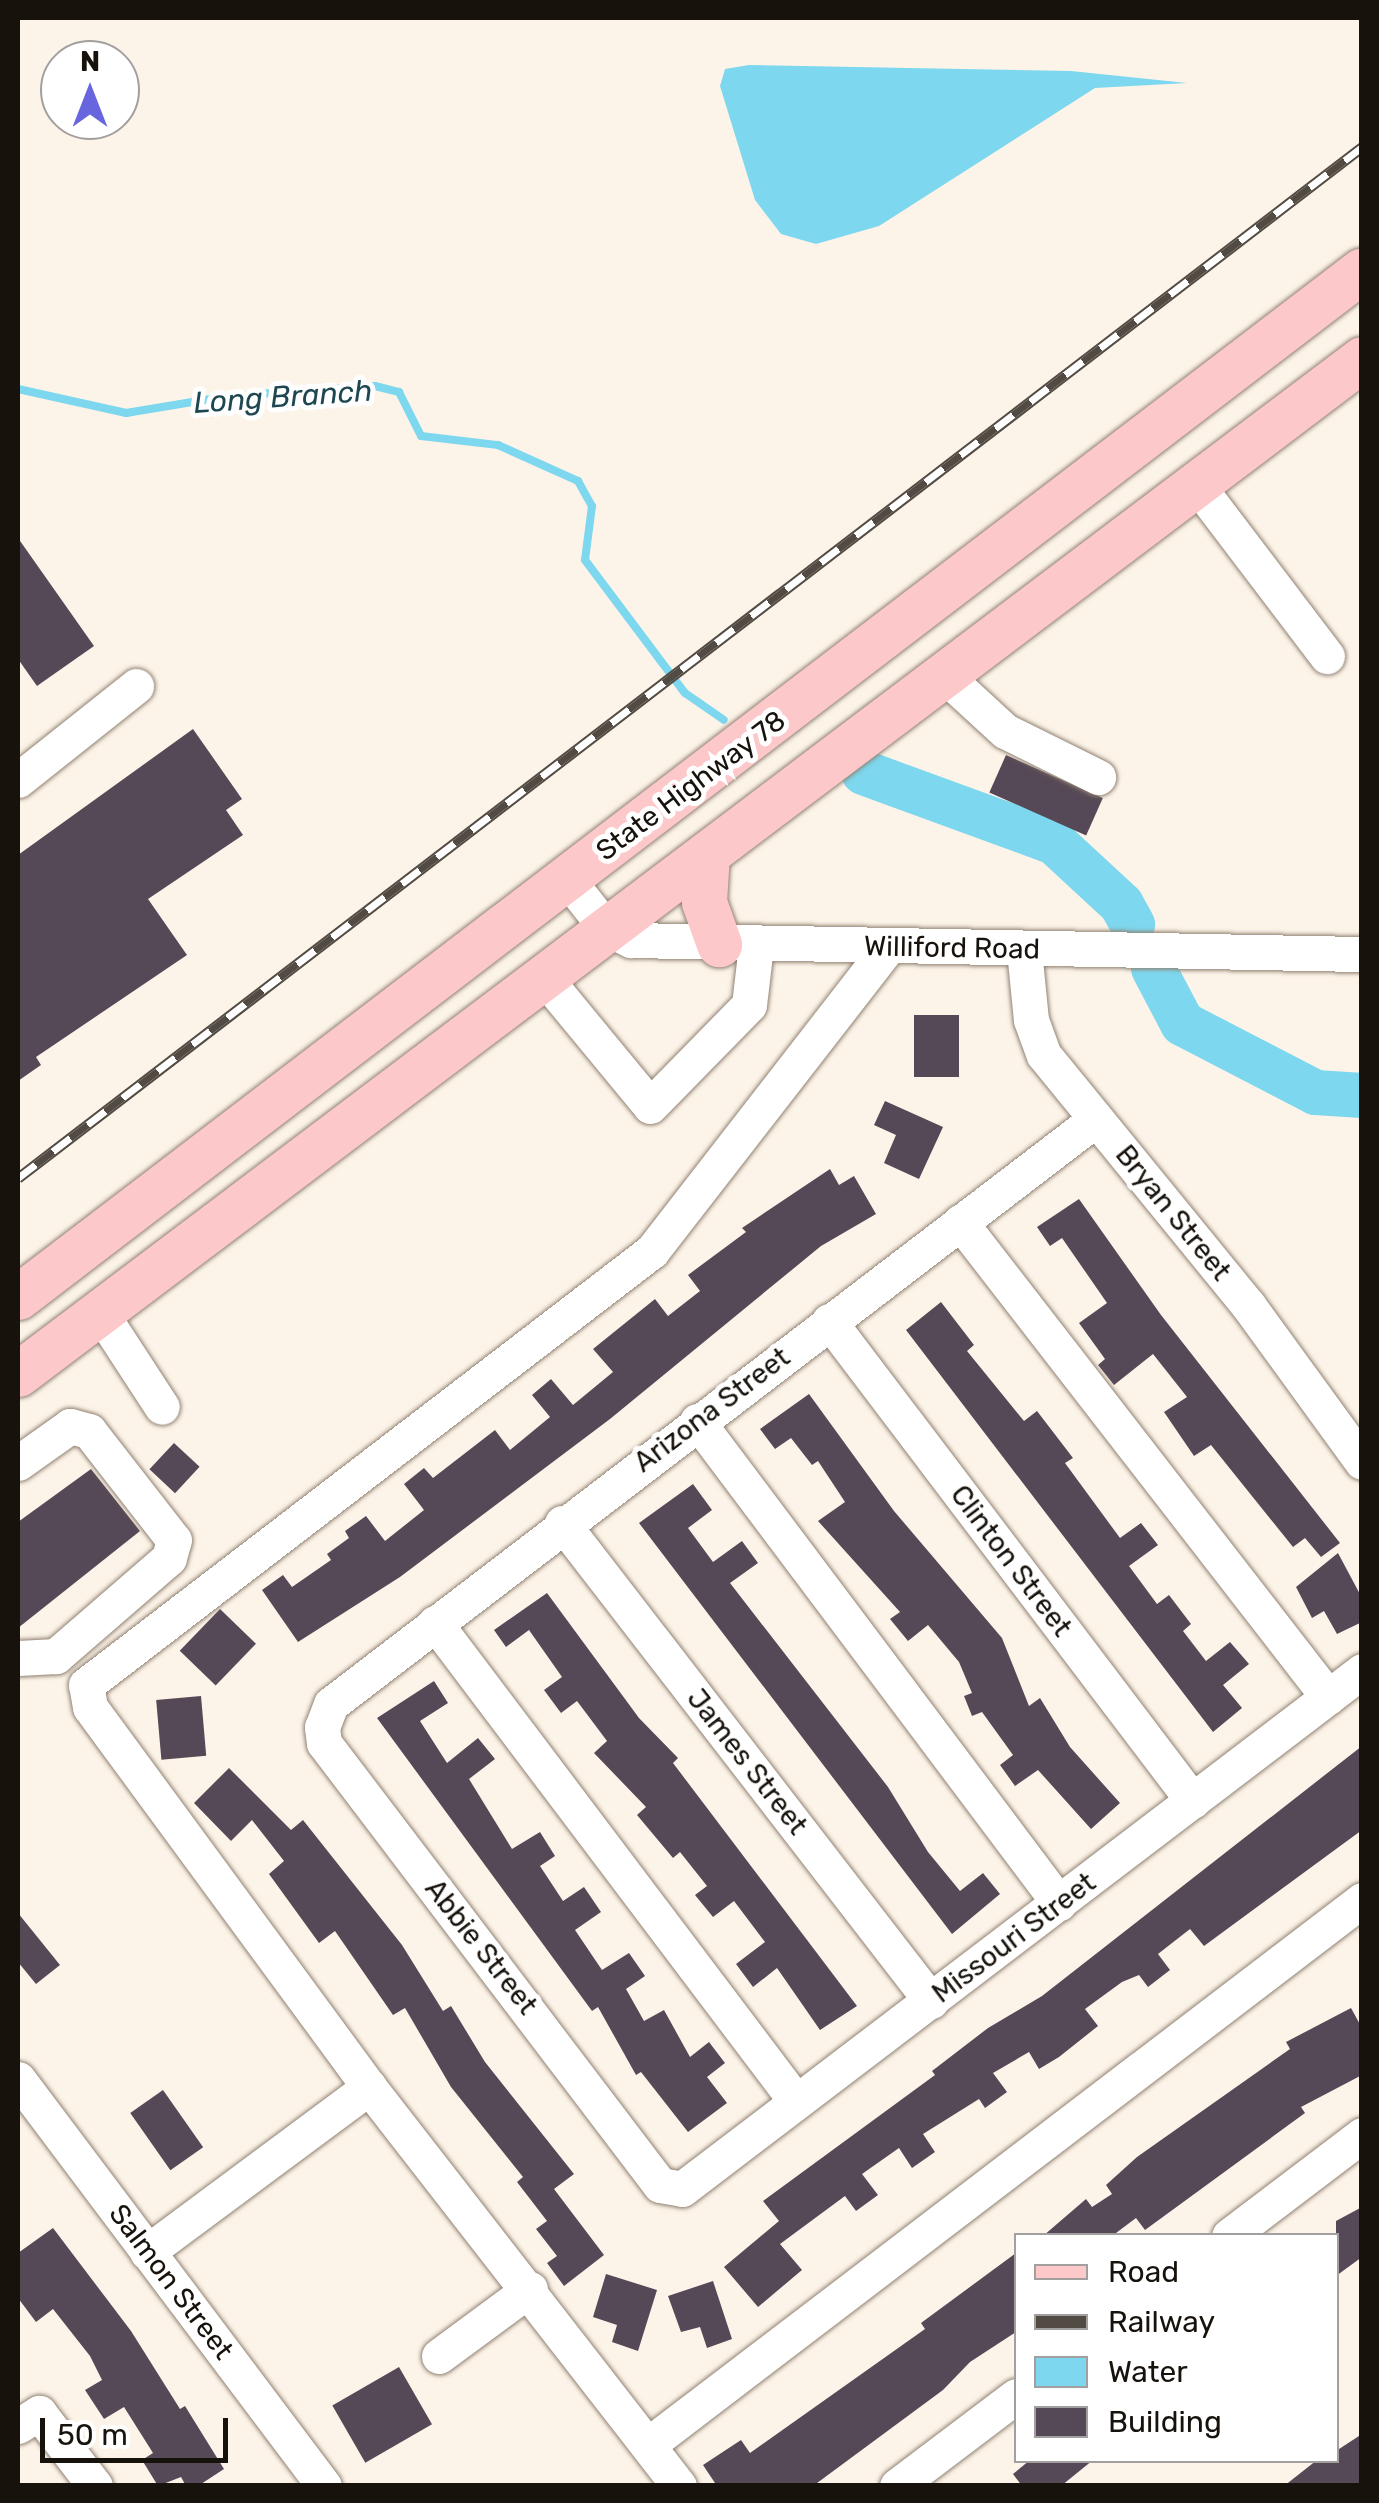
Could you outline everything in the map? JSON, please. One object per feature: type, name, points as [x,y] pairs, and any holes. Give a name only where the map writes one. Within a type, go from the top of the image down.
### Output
[{"type":"main road","name":"State Highway 78","points":[[18,1298],[1362,270]]},
{"type":"main road","points":[[18,1374],[606,928],[1359,367]]},
{"type":"main road","points":[[707,854],[704,902],[738,944]]},
{"type":"street","points":[[1198,484],[1327,656]]},
{"type":"street","points":[[944,675],[1005,731],[1098,778]]},
{"type":"street","points":[[18,780],[136,686]]},
{"type":"street","points":[[568,880],[606,928]]},
{"type":"street","name":"Williford Road","points":[[606,928],[631,940],[738,944],[1362,954]]},
{"type":"street","points":[[544,976],[650,1106],[749,1005],[738,944]]},
{"type":"street","points":[[679,2486],[530,2289],[369,2087],[90,1706],[86,1686],[94,1673],[652,1251],[888,947]]},
{"type":"street","name":"Bryan Street","points":[[1024,950],[1031,1020],[1044,1054],[1248,1305],[1362,1462]]},
{"type":"street","name":"Arizona Street","points":[[331,1704],[1096,1119]]},
{"type":"street","points":[[960,1222],[1328,1697]]},
{"type":"street","points":[[100,1312],[162,1407]]},
{"type":"street","name":"Clinton Street","points":[[829,1321],[1193,1800]]},
{"type":"street","points":[[697,1421],[1060,1903]]},
{"type":"street","points":[[18,1463],[70,1426],[89,1431],[174,1540],[169,1558],[56,1656],[18,1658]]},
{"type":"street","name":"James Street","points":[[562,1524],[931,2001]]},
{"type":"street","points":[[435,1623],[795,2100]]},
{"type":"street","name":"Missouri Street","points":[[660,2184],[682,2189],[1362,1671]]},
{"type":"street","name":"Abbie Street","points":[[331,1704],[322,1727],[324,1744],[660,2184]]},
{"type":"street","points":[[648,2444],[1362,1900]]},
{"type":"street","name":"Salmon Street","points":[[18,2078],[324,2486]]},
{"type":"street","points":[[147,2252],[369,2087]]},
{"type":"street","points":[[1233,2233],[1362,2136]]},
{"type":"street","points":[[439,2356],[530,2289]]},
{"type":"street","points":[[897,2486],[1014,2398]]},
{"type":"street","points":[[18,2426],[39,2413],[96,2486]]},
{"type":"water","points":[[749,65],[1071,71],[1187,83],[1095,88],[879,226],[816,244],[781,234],[755,200],[720,86],[725,69]]},
{"type":"building","points":[[18,538],[94,646],[37,686],[18,659]]},
{"type":"building","points":[[193,729],[242,799],[226,810],[243,835],[148,899],[187,955],[36,1057],[41,1065],[18,1081],[18,855]]},
{"type":"building","points":[[1006,755],[1103,798],[1086,836],[989,792]]},
{"type":"building","points":[[914,1015],[959,1015],[959,1077],[914,1077]]},
{"type":"building","points":[[885,1101],[943,1127],[919,1179],[884,1163],[896,1135],[874,1125]]},
{"type":"building","points":[[830,1169],[839,1185],[854,1176],[876,1214],[821,1246],[610,1419],[400,1577],[298,1642],[262,1590],[283,1575],[292,1587],[331,1560],[327,1554],[349,1538],[345,1531],[366,1516],[385,1541],[424,1510],[404,1484],[424,1468],[433,1478],[495,1430],[510,1450],[550,1417],[532,1395],[551,1379],[573,1405],[613,1372],[593,1349],[655,1299],[668,1316],[700,1291],[688,1275],[746,1232],[742,1228]]},
{"type":"building","points":[[1079,1199],[1161,1315],[1340,1543],[1321,1557],[1305,1538],[1293,1547],[1211,1445],[1194,1456],[1164,1412],[1187,1397],[1153,1354],[1114,1385],[1098,1365],[1105,1359],[1079,1323],[1107,1303],[1062,1238],[1050,1246],[1037,1227]]},
{"type":"building","points":[[941,1302],[974,1345],[967,1351],[1024,1421],[1037,1411],[1073,1458],[1065,1463],[1120,1538],[1141,1523],[1158,1545],[1129,1566],[1157,1604],[1169,1595],[1191,1624],[1183,1631],[1206,1661],[1230,1642],[1249,1664],[1223,1685],[1242,1708],[1213,1732],[906,1330]]},
{"type":"building","points":[[809,1394],[894,1511],[1002,1638],[1029,1706],[1040,1698],[1070,1747],[1120,1803],[1091,1829],[1038,1770],[1015,1786],[1000,1765],[1013,1755],[982,1712],[972,1716],[964,1696],[972,1693],[959,1662],[928,1625],[908,1641],[890,1619],[900,1612],[818,1521],[845,1502],[818,1461],[812,1465],[791,1438],[775,1449],[760,1429]]},
{"type":"building","points":[[174,1443],[200,1467],[175,1493],[149,1469]]},
{"type":"building","points":[[91,1469],[140,1531],[18,1628],[18,1522]]},
{"type":"building","points":[[693,1484],[712,1510],[688,1528],[713,1562],[742,1541],[758,1563],[730,1583],[888,1787],[928,1852],[960,1891],[983,1873],[1000,1894],[952,1934],[639,1523]]},
{"type":"building","points":[[1338,1553],[1362,1598],[1362,1622],[1337,1634],[1324,1611],[1312,1618],[1296,1587]]},
{"type":"building","points":[[547,1593],[639,1718],[678,1758],[673,1763],[857,2006],[820,2030],[777,1968],[753,1987],[736,1964],[765,1942],[734,1901],[713,1917],[695,1895],[707,1886],[680,1852],[673,1858],[637,1815],[646,1807],[594,1753],[607,1741],[577,1701],[561,1713],[544,1690],[562,1677],[529,1630],[506,1647],[494,1630]]},
{"type":"building","points":[[220,1609],[256,1644],[216,1685],[180,1651]]},
{"type":"building","points":[[434,1681],[448,1703],[420,1721],[447,1763],[478,1738],[495,1759],[469,1779],[512,1849],[540,1832],[555,1856],[540,1866],[563,1901],[584,1887],[601,1912],[575,1930],[602,1970],[629,1953],[645,1976],[626,1989],[644,2021],[664,2010],[690,2057],[709,2042],[725,2063],[707,2077],[727,2103],[688,2132],[641,2072],[636,2075],[598,2007],[592,2011],[377,1718]]},
{"type":"building","points":[[201,1696],[206,1756],[161,1760],[156,1700]]},
{"type":"building","points":[[1362,1746],[1362,1830],[1204,1946],[1190,1929],[1158,1954],[1170,1970],[1148,1987],[1139,1975],[1122,1982],[1085,2009],[1098,2026],[1059,2057],[1039,2069],[1029,2052],[993,2073],[1007,2092],[985,2108],[979,2099],[923,2134],[935,2152],[912,2168],[899,2148],[862,2174],[878,2195],[856,2211],[845,2196],[780,2244],[802,2270],[758,2307],[724,2267],[779,2221],[763,2201],[935,2075],[932,2071],[988,2028],[1042,1996]]},
{"type":"building","points":[[229,1768],[291,1830],[303,1820],[402,1945],[443,2011],[451,2006],[485,2062],[574,2174],[554,2189],[604,2255],[564,2286],[547,2263],[557,2256],[536,2229],[547,2221],[517,2182],[523,2177],[451,2087],[405,2008],[393,2015],[335,1931],[319,1943],[269,1874],[284,1861],[252,1820],[231,1841],[194,1803]]},
{"type":"building","points":[[18,1913],[60,1965],[36,1984],[18,1962]]},
{"type":"building","points":[[1351,2008],[1362,2028],[1362,2075],[1301,2107],[1305,2113],[1145,2230],[1136,2218],[1116,2233],[1046,2233],[1086,2199],[1092,2207],[1112,2194],[1106,2185],[1137,2157],[1290,2049],[1286,2042]]},
{"type":"building","points":[[163,2090],[203,2147],[170,2170],[130,2113]]},
{"type":"building","points":[[1362,2207],[1362,2257],[1339,2274],[1339,2233],[1336,2221]]},
{"type":"building","points":[[53,2228],[131,2331],[180,2409],[185,2406],[224,2469],[198,2486],[186,2486],[181,2477],[158,2486],[142,2460],[153,2453],[124,2407],[104,2419],[85,2390],[102,2380],[90,2356],[53,2309],[36,2322],[18,2298],[18,2253]]},
{"type":"building","points":[[1014,2254],[1014,2333],[970,2362],[943,2390],[813,2486],[717,2486],[703,2465],[741,2440],[750,2453],[925,2329],[921,2323]]},
{"type":"building","points":[[606,2274],[657,2290],[638,2351],[612,2342],[617,2325],[593,2317]]},
{"type":"building","points":[[713,2281],[732,2339],[707,2348],[700,2327],[681,2332],[668,2296]]},
{"type":"building","points":[[399,2367],[432,2424],[365,2463],[332,2406]]},
{"type":"building","points":[[1362,2434],[1362,2486],[1284,2486],[1313,2463],[1339,2463],[1339,2449]]},
{"type":"building","points":[[1026,2463],[1089,2463],[1061,2486],[1022,2486],[1013,2474]]},
{"type":"waterway","name":"Long Branch","points":[[18,389],[126,413],[229,396],[375,386],[399,392],[421,436],[498,445],[578,481],[592,506],[585,560],[685,693],[724,720]]},
{"type":"waterway","name":"Long Branch","points":[[863,772],[1054,842],[1121,904],[1132,924]]},
{"type":"waterway","name":"Long Branch","points":[[1153,968],[1182,1023],[1315,1092],[1362,1095]]},
{"type":"railway","points":[[18,1178],[1362,147]]}]
